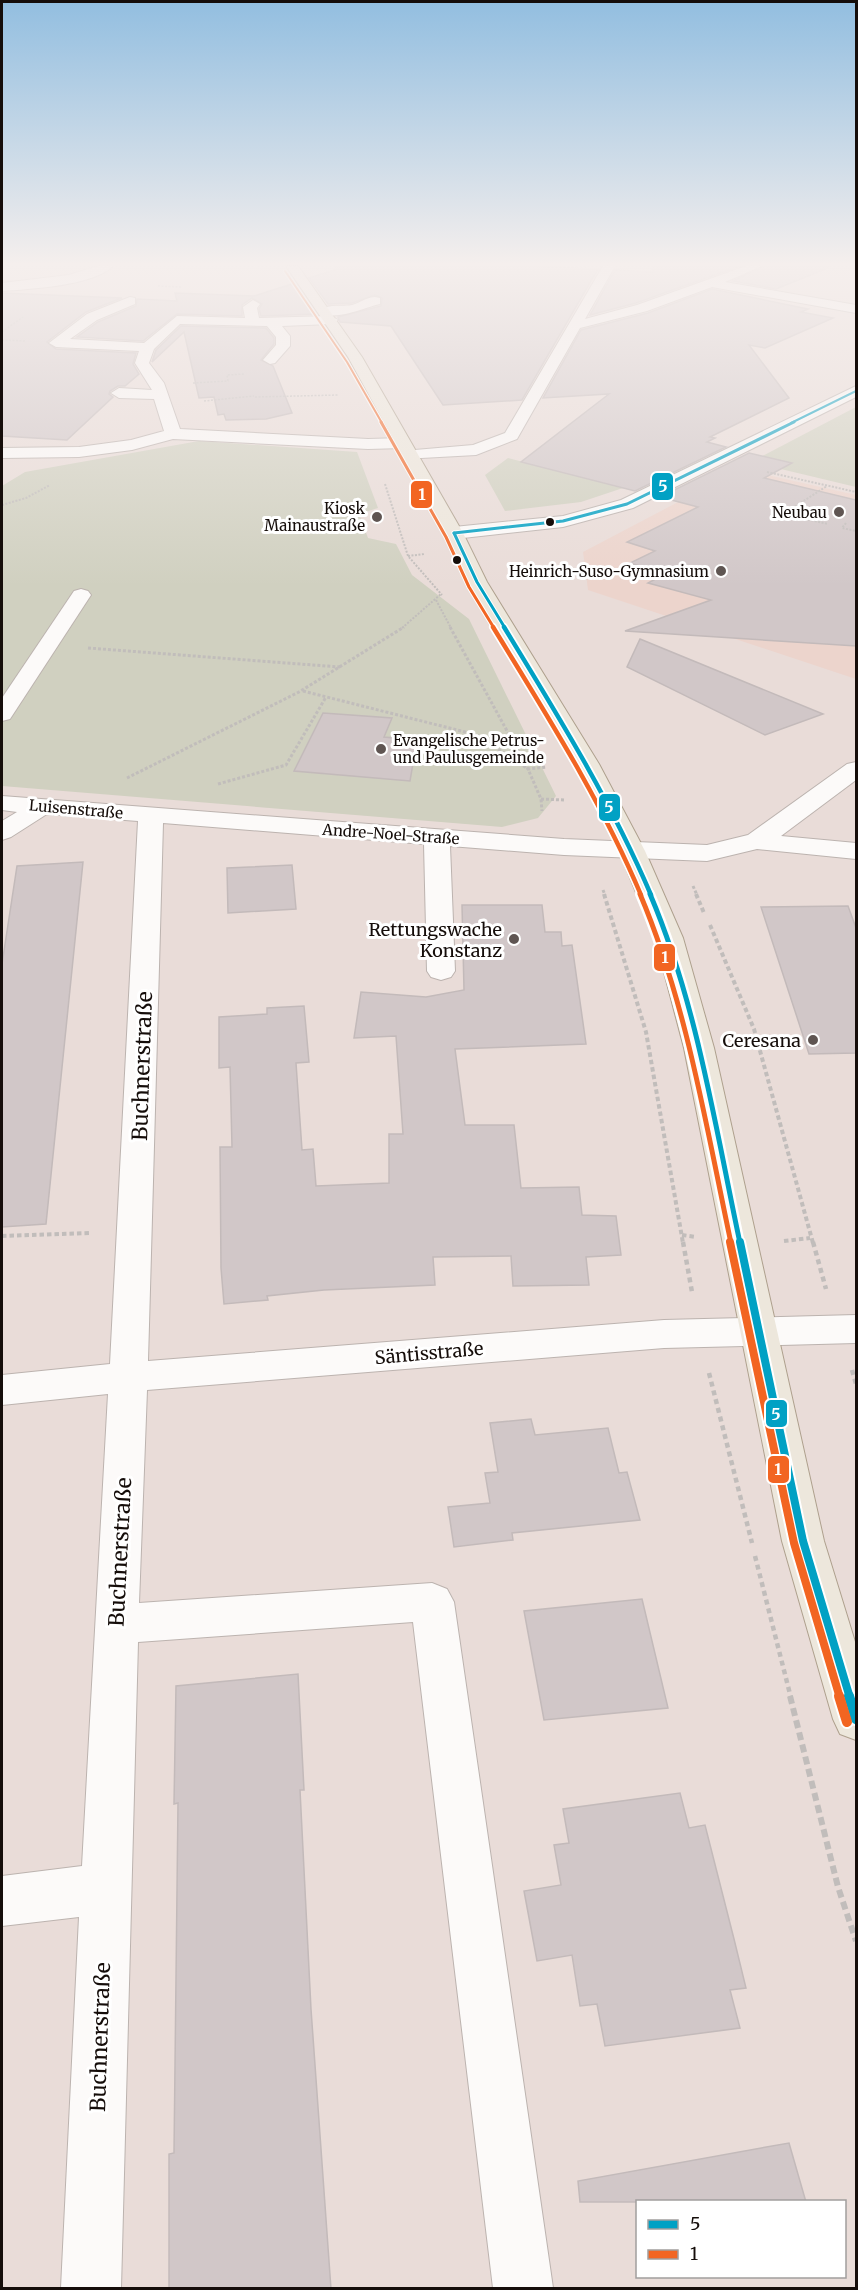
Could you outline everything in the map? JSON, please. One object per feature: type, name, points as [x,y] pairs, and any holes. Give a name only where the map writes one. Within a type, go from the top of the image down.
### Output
[{"type":"main road","points":[[363,373],[454,533],[477,582],[546,693],[632,851],[669,938],[696,1037],[803,1541],[856,1719]]},
{"type":"street","points":[[147,373],[159,394],[173,434]]},
{"type":"street","points":[[490,454],[511,436],[549,373]]},
{"type":"street","points":[[454,533],[570,522],[600,514],[627,504],[856,391]]},
{"type":"street","points":[[119,393],[159,394]]},
{"type":"street","points":[[2,440],[79,445],[173,434],[378,445],[406,449],[476,450],[511,436]]},
{"type":"street","points":[[2,453],[79,452],[132,445],[173,434]]},
{"type":"street","points":[[2,714],[46,644],[81,595]]},
{"type":"street","points":[[757,841],[856,769]]},
{"type":"street","name":"Luisenstraße","points":[[2,803],[151,815]]},
{"type":"street","points":[[2,832],[41,807]]},
{"type":"street","name":"Andre-Noel-Straße","points":[[151,815],[632,851],[707,853],[757,841]]},
{"type":"street","name":"Buchnerstraße","points":[[91,2289],[116,1624],[136,1230],[151,815]]},
{"type":"street","points":[[437,838],[441,971]]},
{"type":"street","points":[[757,841],[856,851]]},
{"type":"street","name":"Säntisstraße","points":[[2,1390],[129,1377],[699,1332],[848,1328]]},
{"type":"street","points":[[116,1624],[432,1602],[523,2289]]},
{"type":"street","points":[[2,1901],[106,1889]]},
{"type":"path","points":[[159,394],[228,381],[227,375],[273,373]]},
{"type":"path","points":[[159,394],[270,396],[272,399],[375,394]]},
{"type":"path","points":[[716,460],[856,492]]},
{"type":"path","points":[[780,516],[827,486]]},
{"type":"path","points":[[784,513],[828,524]]},
{"type":"path","points":[[126,779],[236,727],[303,691],[393,634],[436,600],[441,594],[408,556],[394,518]]},
{"type":"path","points":[[846,523],[842,528],[856,531]]},
{"type":"path","points":[[436,600],[528,769],[541,799],[542,815]]},
{"type":"path","points":[[46,644],[341,667]]},
{"type":"path","points":[[303,691],[477,735],[528,769]]},
{"type":"path","points":[[209,787],[286,765],[326,697]]},
{"type":"path","points":[[582,848],[602,885],[646,1032],[699,1332],[838,1887],[856,1941]]},
{"type":"path","points":[[680,853],[754,1029],[810,1238],[848,1328],[856,1384]]},
{"type":"path","points":[[2,1236],[48,1236],[136,1230]]},
{"type":"shaded area","name":"Heinrich-Suso-Gymnasium","points":[[741,469],[856,495],[856,679],[588,590],[583,552]]},
{"type":"green space","points":[[856,407],[856,487],[751,462]]},
{"type":"green space","points":[[199,441],[357,452],[378,508],[359,514],[368,538],[396,544],[412,575],[469,619],[556,796],[538,818],[502,827],[2,786],[2,486],[25,472]]},
{"type":"green space","points":[[508,458],[623,488],[581,502],[505,511],[485,475]]},
{"type":"building","points":[[2,373],[139,374],[125,386],[118,386],[110,391],[109,394],[113,397],[67,440],[2,436]]},
{"type":"building","points":[[193,373],[276,373],[292,413],[266,419],[226,420],[224,414],[218,415],[214,397],[199,398]]},
{"type":"building","points":[[422,373],[538,373],[522,400],[443,405]]},
{"type":"building","points":[[557,373],[770,373],[789,398],[710,437],[715,438],[707,442],[726,447],[635,491],[521,462],[609,394],[543,398]]},
{"type":"building","name":"Heinrich-Suso-Gymnasium","points":[[749,453],[792,463],[764,478],[856,500],[856,646],[625,631],[711,600],[648,583],[665,574],[630,563],[655,551],[627,542],[698,507],[660,497]]},
{"type":"building","points":[[640,639],[823,714],[765,735],[627,667]]},
{"type":"building","name":"Evangelische Petrus- und Paulusgemeinde","points":[[323,713],[392,718],[384,737],[417,740],[410,781],[294,771]]},
{"type":"building","points":[[83,862],[46,1224],[2,1227],[2,964],[17,866]]},
{"type":"building","points":[[292,865],[296,909],[228,913],[227,868]]},
{"type":"building","points":[[462,905],[542,905],[545,932],[561,932],[562,946],[572,945],[586,1044],[455,1049],[465,1125],[514,1125],[521,1188],[579,1187],[582,1215],[616,1216],[621,1255],[586,1257],[589,1285],[513,1286],[511,1256],[433,1257],[435,1285],[324,1290],[267,1296],[268,1300],[224,1304],[221,1268],[220,1147],[232,1147],[230,1067],[219,1068],[219,1017],[267,1014],[267,1008],[304,1006],[309,1062],[296,1063],[302,1150],[313,1149],[316,1186],[389,1183],[389,1134],[403,1134],[396,1036],[354,1038],[361,992],[426,997],[464,990]]},
{"type":"building","points":[[848,906],[856,928],[856,1053],[809,1054],[761,907]]},
{"type":"building","points":[[531,1419],[535,1435],[608,1428],[619,1473],[627,1472],[640,1520],[512,1533],[513,1540],[454,1547],[448,1507],[490,1503],[485,1473],[498,1472],[490,1423]]},
{"type":"building","points":[[642,1599],[668,1708],[544,1720],[524,1611]]},
{"type":"building","points":[[298,1674],[304,1790],[300,1790],[311,2009],[331,2289],[169,2289],[169,2154],[174,2153],[178,1803],[174,1804],[176,1686]]},
{"type":"building","points":[[680,1793],[689,1828],[705,1825],[746,1988],[730,1990],[740,2028],[605,2046],[597,2004],[580,2006],[572,1955],[537,1961],[524,1891],[561,1885],[554,1845],[569,1843],[563,1809]]},
{"type":"building","points":[[789,2143],[805,2200],[580,2202],[578,2181]]},
{"type":"transit line","name":"1","points":[[353,373],[446,537],[469,587],[579,768],[624,855],[660,941],[690,1050],[794,1543],[847,1722]]},
{"type":"transit line","name":"5","points":[[454,533],[563,521],[627,504],[856,391]]},
{"type":"transit line","name":"5","points":[[454,533],[477,582],[587,764],[632,851],[669,938],[699,1048],[803,1541],[856,1719]]},
{"type":"place","name":"Neubau","points":[[839,512]]},
{"type":"place","name":"Kiosk Mainaustraße","points":[[377,517]]},
{"type":"place","name":"Heinrich-Suso-Gymnasium","points":[[721,571]]},
{"type":"place","name":"Evangelische Petrus- und Paulusgemeinde","points":[[381,749]]},
{"type":"place","name":"Rettungswache Konstanz","points":[[514,939]]},
{"type":"place","name":"Ceresana","points":[[813,1040]]}]
